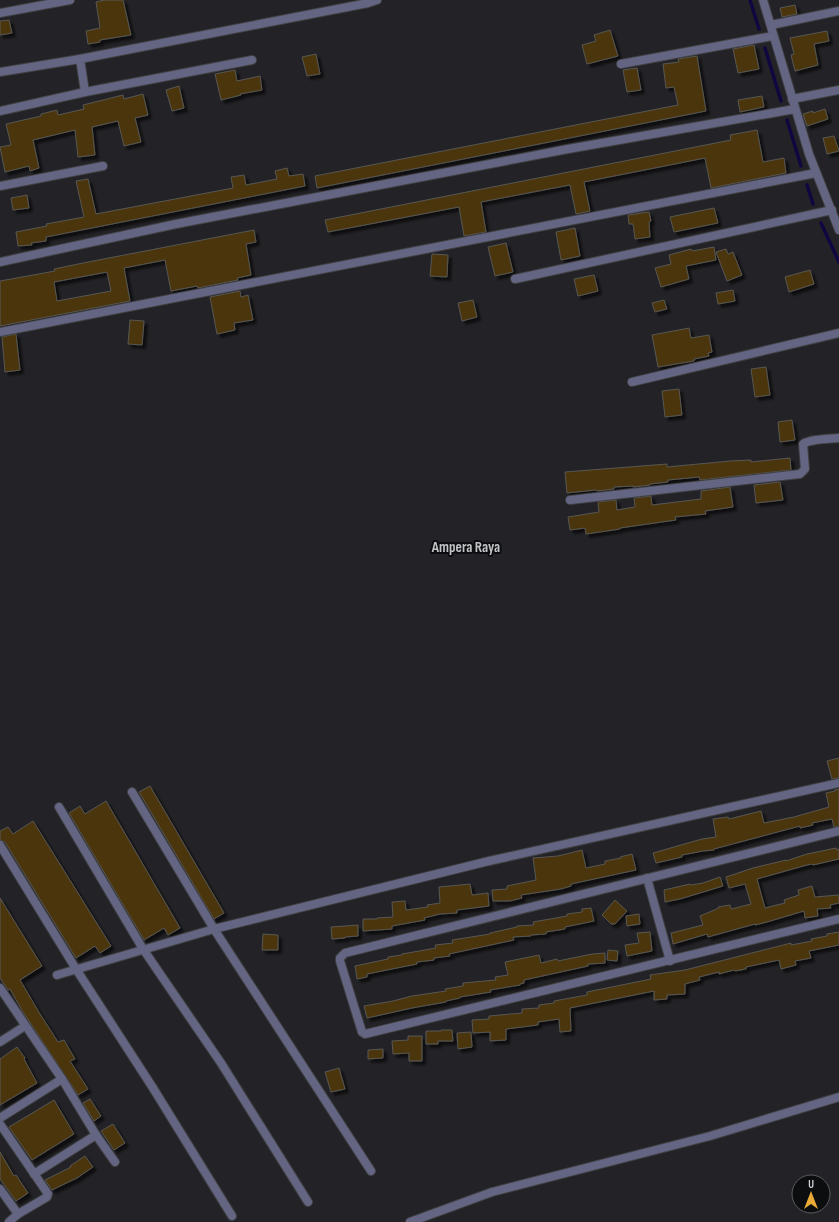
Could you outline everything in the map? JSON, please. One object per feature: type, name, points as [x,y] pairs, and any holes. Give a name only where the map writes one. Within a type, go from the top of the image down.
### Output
[{"type":"street","points":[[0,13],[70,0]]},
{"type":"street","points":[[0,72],[80,59],[377,0]]},
{"type":"street","points":[[763,0],[795,109],[816,173],[839,230]]},
{"type":"street","points":[[771,25],[839,11]]},
{"type":"street","points":[[621,64],[773,36]]},
{"type":"street","points":[[80,59],[85,92]]},
{"type":"street","points":[[0,111],[85,92],[252,60]]},
{"type":"street","points":[[792,98],[839,90]]},
{"type":"street","points":[[0,262],[176,224],[568,149],[795,109]]},
{"type":"street","points":[[0,186],[103,166]]},
{"type":"street","points":[[0,332],[816,173]]},
{"type":"street","points":[[515,279],[832,210]]},
{"type":"street","points":[[632,382],[839,333]]},
{"type":"street","points":[[570,500],[800,474],[805,469],[803,444],[806,442],[839,438]]},
{"type":"street","points":[[57,975],[214,929],[489,861],[839,783]]},
{"type":"street","points":[[132,792],[214,929],[371,1171]]},
{"type":"street","points":[[59,807],[143,949],[221,1063],[308,1202]]},
{"type":"street","points":[[839,831],[345,953],[340,958],[340,961],[362,1032],[365,1034],[839,919]]},
{"type":"street","points":[[0,845],[76,969],[154,1088],[232,1216]]},
{"type":"street","points":[[647,878],[670,961]]},
{"type":"street","points":[[0,988],[62,1079],[96,1135],[115,1162]]},
{"type":"street","points":[[0,1042],[25,1026]]},
{"type":"street","points":[[0,1118],[62,1079]]},
{"type":"street","points":[[410,1222],[492,1192],[710,1136],[839,1097]]},
{"type":"street","points":[[0,1124],[48,1194],[48,1196],[18,1214],[9,1222]]},
{"type":"street","points":[[34,1174],[96,1135]]},
{"type":"street","points":[[0,1189],[18,1214]]},
{"type":"building","points":[[104,0],[123,0],[131,35],[100,40],[100,42],[88,44],[86,31],[100,28],[96,2]]},
{"type":"building","points":[[795,5],[797,14],[782,17],[780,8]]},
{"type":"building","points":[[9,20],[12,33],[0,35],[0,21]]},
{"type":"building","points":[[610,30],[618,56],[587,64],[582,45],[596,41],[594,35]]},
{"type":"building","points":[[827,31],[829,41],[814,44],[818,65],[795,71],[791,55],[794,54],[790,38]]},
{"type":"building","points":[[754,45],[759,69],[738,73],[733,49]]},
{"type":"building","points":[[316,54],[320,74],[307,76],[302,57]]},
{"type":"building","points":[[697,56],[706,111],[317,188],[315,176],[678,105],[674,87],[666,88],[663,64],[679,62],[678,59]]},
{"type":"building","points":[[637,68],[641,90],[627,92],[623,70]]},
{"type":"building","points":[[235,70],[237,81],[260,76],[262,90],[240,94],[241,95],[221,100],[215,74]]},
{"type":"building","points":[[179,86],[184,108],[172,111],[166,90]]},
{"type":"building","points":[[143,94],[148,115],[135,118],[141,142],[124,146],[118,121],[92,127],[95,155],[78,157],[75,130],[33,140],[39,168],[30,171],[29,166],[5,172],[0,147],[11,145],[6,124],[41,116],[41,114],[57,110],[58,115],[84,109],[83,105],[123,95],[124,99]]},
{"type":"building","points":[[762,96],[764,107],[740,112],[738,100]]},
{"type":"building","points":[[825,109],[828,119],[807,126],[803,114],[813,111],[813,113]]},
{"type":"building","points":[[757,130],[763,162],[784,158],[786,173],[711,188],[705,158],[584,182],[590,211],[576,214],[570,185],[481,202],[486,232],[464,236],[459,207],[328,232],[325,220],[731,140],[730,135]]},
{"type":"building","points":[[834,136],[839,151],[827,154],[823,138]]},
{"type":"building","points":[[287,168],[289,176],[303,174],[305,186],[46,237],[46,241],[31,243],[32,245],[18,246],[16,232],[47,226],[46,224],[84,217],[76,181],[88,179],[96,214],[233,188],[231,177],[244,175],[246,185],[277,179],[275,171]]},
{"type":"building","points":[[27,195],[29,208],[13,210],[11,198]]},
{"type":"building","points":[[714,208],[718,223],[674,232],[670,217]]},
{"type":"building","points":[[649,212],[651,221],[649,222],[650,237],[635,239],[633,224],[629,224],[628,215]]},
{"type":"building","points":[[575,228],[580,256],[561,260],[556,232]]},
{"type":"building","points":[[254,230],[256,242],[246,244],[251,275],[237,278],[238,280],[198,288],[197,286],[171,291],[165,260],[124,268],[130,301],[0,326],[0,281],[55,271],[54,269]],"holes":[[[107,272],[111,291],[57,301],[54,282]]]},
{"type":"building","points":[[506,243],[513,272],[495,276],[488,247]]},
{"type":"building","points":[[714,247],[716,260],[686,266],[689,279],[661,287],[655,268],[671,264],[669,255],[691,249],[692,251]]},
{"type":"building","points":[[726,249],[728,254],[733,252],[742,275],[727,281],[716,252]]},
{"type":"building","points":[[432,254],[448,255],[447,277],[430,276]]},
{"type":"building","points":[[810,270],[814,284],[789,292],[785,277]]},
{"type":"building","points":[[594,275],[598,291],[578,296],[574,279]]},
{"type":"building","points":[[733,290],[735,301],[718,304],[716,293]]},
{"type":"building","points":[[240,291],[241,297],[248,295],[253,320],[234,323],[235,330],[217,334],[210,297]]},
{"type":"building","points":[[473,300],[477,317],[462,321],[458,303]]},
{"type":"building","points":[[664,300],[667,309],[655,312],[652,303]]},
{"type":"building","points":[[130,320],[144,321],[142,345],[128,344]]},
{"type":"building","points":[[689,328],[691,338],[709,335],[712,352],[708,353],[709,356],[694,359],[694,361],[658,367],[652,335]]},
{"type":"building","points":[[16,334],[20,370],[5,372],[2,337]]},
{"type":"building","points":[[766,367],[770,395],[755,397],[751,369]]},
{"type":"building","points":[[679,389],[682,415],[665,417],[662,391]]},
{"type":"building","points":[[792,420],[795,440],[780,442],[778,422]]},
{"type":"building","points":[[790,458],[791,470],[700,480],[699,477],[668,480],[668,482],[650,485],[614,487],[614,489],[567,493],[565,472],[667,464],[667,467],[730,461],[751,460],[751,462]]},
{"type":"building","points":[[780,482],[783,500],[756,503],[754,485]]},
{"type":"building","points":[[730,487],[733,507],[705,511],[706,514],[675,517],[676,520],[586,534],[585,528],[570,530],[568,517],[599,512],[598,502],[616,500],[617,510],[635,507],[634,498],[651,496],[652,505],[701,499],[701,491]]},
{"type":"building","points":[[839,758],[839,778],[832,779],[827,761]]},
{"type":"building","points":[[150,786],[224,913],[214,919],[139,792]]},
{"type":"building","points":[[839,789],[839,826],[834,827],[832,819],[812,823],[813,825],[800,828],[800,826],[714,850],[682,855],[682,857],[656,863],[653,853],[702,839],[716,837],[713,819],[728,817],[729,819],[761,811],[764,823],[794,817],[829,807],[826,793]]},
{"type":"building","points":[[106,801],[180,928],[168,935],[164,928],[144,940],[69,813],[80,806],[85,814]]},
{"type":"building","points":[[33,821],[111,946],[100,953],[95,946],[76,958],[5,842],[0,840],[0,831],[8,827],[13,834]]},
{"type":"building","points":[[836,848],[837,850],[839,849],[839,859],[807,865],[757,879],[765,908],[785,903],[784,900],[799,895],[798,890],[812,886],[815,897],[839,895],[839,903],[830,905],[831,908],[817,909],[818,916],[805,918],[804,911],[708,937],[707,934],[673,944],[671,933],[703,925],[700,916],[719,908],[718,907],[730,905],[731,909],[751,904],[745,884],[729,888],[726,877],[753,868]]},
{"type":"building","points":[[582,850],[586,868],[605,864],[605,861],[632,854],[636,870],[571,884],[571,886],[561,889],[521,895],[522,898],[510,901],[493,901],[492,890],[507,889],[507,886],[536,880],[533,858],[558,856]]},
{"type":"building","points":[[720,877],[723,886],[665,902],[664,890],[690,884],[703,883]]},
{"type":"building","points":[[470,884],[472,895],[488,893],[489,906],[457,910],[457,913],[440,914],[424,918],[425,920],[392,926],[392,929],[363,931],[363,919],[393,917],[392,902],[405,901],[406,910],[428,907],[427,905],[440,903],[439,887]]},
{"type":"building","points":[[0,898],[42,966],[20,980],[58,1042],[64,1040],[75,1059],[70,1061],[88,1089],[78,1095],[23,1012],[10,989],[8,990],[0,978]]},
{"type":"building","points":[[615,900],[627,911],[615,924],[611,924],[602,915]]},
{"type":"building","points":[[591,908],[594,921],[565,927],[565,929],[546,932],[546,934],[513,937],[514,940],[449,954],[450,956],[417,962],[417,964],[367,974],[367,977],[357,979],[355,966],[388,959],[388,957],[436,948],[435,945],[453,943],[452,940],[490,934],[517,926],[534,925],[533,922],[567,916],[567,914],[582,912],[582,909]]},
{"type":"building","points":[[639,914],[640,924],[627,926],[626,916]]},
{"type":"building","points":[[358,925],[358,936],[332,939],[331,927]]},
{"type":"building","points":[[650,932],[652,951],[627,956],[625,945],[639,943],[637,933]]},
{"type":"building","points":[[839,932],[839,945],[809,951],[811,958],[795,961],[796,965],[781,969],[779,960],[746,967],[746,969],[734,970],[719,974],[719,972],[699,977],[700,980],[685,984],[685,994],[667,995],[667,999],[654,1000],[654,991],[570,1008],[571,1031],[560,1032],[559,1019],[538,1022],[538,1025],[506,1029],[506,1040],[490,1041],[490,1032],[473,1033],[472,1020],[489,1019],[489,1016],[522,1013],[522,1009],[539,1008],[539,1005],[587,995],[587,992],[651,979],[650,975],[685,970],[791,943],[791,945],[812,941],[811,939]]},
{"type":"building","points":[[263,934],[278,935],[278,950],[262,950]]},
{"type":"building","points":[[608,950],[618,951],[617,961],[607,960]]},
{"type":"building","points":[[605,953],[605,963],[588,964],[588,966],[524,980],[524,983],[520,985],[490,990],[491,992],[460,997],[446,1002],[367,1018],[364,1006],[446,991],[445,989],[463,986],[463,983],[496,980],[495,977],[508,975],[505,962],[539,955],[541,963],[557,959],[558,961]]},
{"type":"building","points":[[452,1030],[453,1041],[438,1041],[438,1044],[426,1044],[426,1031]]},
{"type":"building","points":[[471,1032],[472,1047],[458,1049],[457,1033]]},
{"type":"building","points":[[408,1036],[422,1036],[422,1061],[409,1061],[409,1053],[393,1054],[392,1041],[408,1040]]},
{"type":"building","points":[[17,1047],[25,1058],[24,1059],[37,1083],[0,1105],[0,1059]]},
{"type":"building","points":[[383,1049],[383,1058],[368,1059],[368,1050]]},
{"type":"building","points":[[339,1068],[345,1089],[331,1092],[325,1072]]},
{"type":"building","points":[[90,1099],[101,1116],[94,1121],[83,1103]]},
{"type":"building","points":[[54,1100],[74,1134],[32,1160],[9,1127]]},
{"type":"building","points":[[113,1124],[125,1143],[114,1150],[101,1131]]},
{"type":"building","points":[[0,1152],[14,1176],[16,1175],[28,1193],[16,1201],[0,1179]]},
{"type":"building","points":[[85,1156],[93,1167],[77,1178],[52,1190],[45,1180],[71,1167],[70,1166]]},
{"type":"waterway","points":[[750,0],[759,29]]},
{"type":"waterway","points":[[765,48],[781,101]]},
{"type":"waterway","points":[[787,120],[801,166]]},
{"type":"waterway","points":[[807,185],[813,204]]},
{"type":"waterway","points":[[821,223],[839,262]]},
{"type":"district","name":"Ampera Raya","points":[[466,547]]}]
